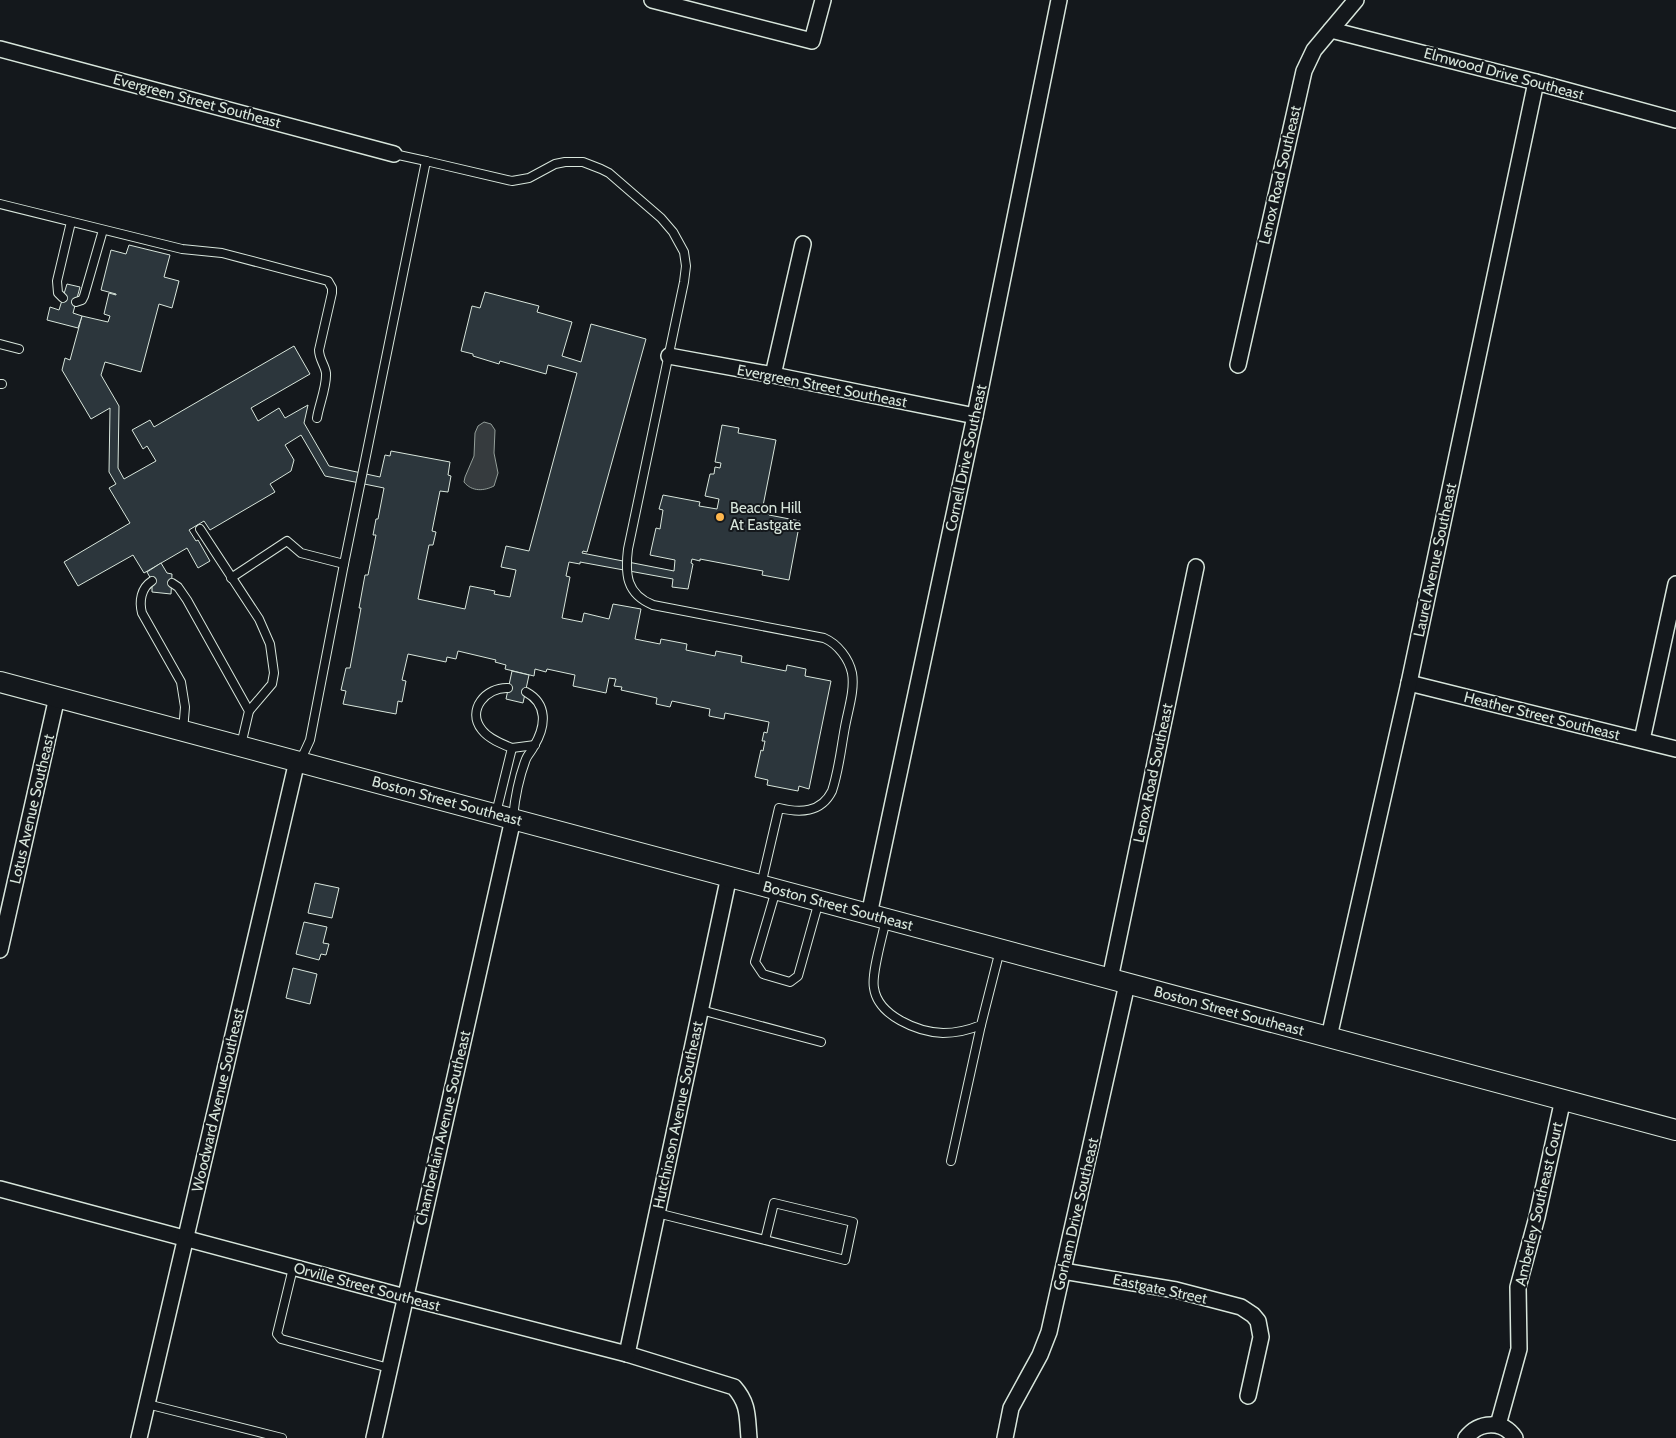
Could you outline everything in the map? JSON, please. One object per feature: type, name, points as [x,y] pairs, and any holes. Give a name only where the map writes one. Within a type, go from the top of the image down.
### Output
[{"type":"street","points":[[652,0],[812,41],[822,0]]},
{"type":"street","name":"Cornell Drive Southeast","points":[[877,917],[974,416],[1059,0]]},
{"type":"street","name":"Lenox Road Southeast","points":[[1238,365],[1304,71],[1314,50],[1356,0]]},
{"type":"street","name":"Elmwood Drive Southeast","points":[[1331,30],[1676,120]]},
{"type":"street","name":"Evergreen Street Southeast","points":[[0,49],[394,154]]},
{"type":"street","name":"Laurel Avenue Southeast","points":[[1329,1037],[1408,683],[1536,82]]},
{"type":"street","points":[[772,375],[803,244]]},
{"type":"street","name":"Evergreen Street Southeast","points":[[669,356],[974,416]]},
{"type":"street","name":"Lenox Road Southeast","points":[[1119,981],[1196,567]]},
{"type":"street","points":[[1642,740],[1676,584]]},
{"type":"street","name":"Boston Street Southeast","points":[[0,682],[1676,1130]]},
{"type":"street","name":"Heather Street Southeast","points":[[1408,683],[1676,749]]},
{"type":"street","name":"Lotus Avenue Southeast","points":[[0,950],[57,697]]},
{"type":"street","name":"Woodward Avenue Southeast","points":[[139,1438],[298,761]]},
{"type":"street","name":"Chamberlain Avenue Southeast","points":[[374,1438],[504,817]]},
{"type":"street","name":"Hutchinson Avenue Southeast","points":[[627,1354],[729,876]]},
{"type":"street","name":"Gorham Drive Southeast","points":[[1006,1438],[1011,1408],[1040,1355],[1049,1332],[1063,1270],[1119,981]]},
{"type":"street","name":"Amberley Southeast Court","points":[[1498,1425],[1518,1349],[1518,1287],[1538,1217],[1563,1099]]},
{"type":"street","name":"Orville Street Southeast","points":[[0,1189],[294,1268],[627,1354],[734,1387],[746,1406],[750,1438]]},
{"type":"street","name":"Eastgate Street","points":[[1063,1270],[1176,1290],[1241,1307],[1253,1315],[1258,1322],[1261,1337],[1248,1396]]},
{"type":"street","points":[[1466,1438],[1472,1431],[1485,1425],[1498,1425],[1506,1429],[1515,1438]]},
{"type":"lane","points":[[394,154],[507,180],[529,178],[555,164],[583,162],[609,173],[668,225],[678,238],[684,252],[686,266],[684,282],[628,549],[626,576],[631,587],[641,599],[652,604],[824,638],[835,644],[846,659],[852,673],[851,694],[832,791],[824,803],[811,810],[796,811],[779,808],[769,887],[755,962],[763,974],[790,982],[798,976],[819,901]]},
{"type":"lane","points":[[298,761],[310,740],[426,161]]},
{"type":"lane","points":[[0,204],[182,249],[222,253],[328,282],[332,288],[332,293],[318,353],[326,374],[317,418]]},
{"type":"lane","points":[[62,298],[58,293],[57,281],[72,222]]},
{"type":"lane","points":[[76,302],[82,300],[84,296],[103,230]]},
{"type":"lane","points":[[0,344],[19,349]]},
{"type":"lane","points":[[200,529],[230,578],[264,627],[274,663],[272,684],[249,711],[241,746]]},
{"type":"lane","points":[[230,578],[287,541],[295,549],[308,556],[344,564]]},
{"type":"lane","points":[[152,582],[144,588],[140,603],[142,613],[181,682],[185,707],[183,730]]},
{"type":"lane","points":[[172,583],[178,587],[187,600],[249,711]]},
{"type":"lane","points":[[508,688],[495,689],[485,695],[479,705],[477,716],[480,728],[484,733],[512,748],[535,744]]},
{"type":"lane","points":[[504,817],[517,795],[526,761],[535,744],[542,724],[542,710],[536,698],[526,692]]},
{"type":"lane","points":[[504,817],[512,748]]},
{"type":"lane","points":[[877,917],[873,986],[876,999],[884,1009],[898,1021],[942,1033],[962,1032],[981,1025]]},
{"type":"lane","points":[[951,1161],[981,1025],[1000,950]]},
{"type":"lane","points":[[701,1010],[821,1042]]},
{"type":"lane","points":[[657,1213],[765,1240],[845,1260],[853,1222],[774,1204],[765,1240]]},
{"type":"lane","points":[[294,1268],[277,1334],[281,1339],[389,1368]]},
{"type":"lane","points":[[147,1404],[282,1438]]},
{"type":"shaded area","points":[[484,422],[491,424],[495,430],[494,453],[498,473],[494,486],[478,490],[471,488],[464,482],[474,456],[475,433],[478,426]]},
{"type":"building","name":"Beacon Hill At Eastgate","points":[[129,245],[170,255],[164,277],[179,281],[172,308],[159,304],[141,372],[105,362],[101,375],[119,406],[118,468],[124,479],[156,461],[147,446],[143,449],[132,430],[150,420],[154,427],[294,346],[310,374],[251,408],[258,421],[279,408],[285,418],[308,405],[304,423],[329,466],[380,477],[385,455],[390,456],[391,451],[450,462],[448,475],[451,476],[448,492],[440,491],[432,531],[436,532],[433,545],[429,545],[418,599],[465,609],[470,586],[495,591],[494,594],[510,597],[516,570],[501,567],[506,546],[529,551],[577,373],[548,365],[546,374],[500,361],[499,364],[461,351],[472,306],[480,308],[485,292],[539,306],[537,312],[572,322],[562,356],[581,362],[591,324],[646,339],[587,552],[583,551],[582,553],[674,571],[675,560],[650,555],[656,528],[660,529],[663,510],[659,509],[663,495],[700,502],[699,506],[717,509],[719,499],[705,496],[710,474],[714,474],[715,467],[720,468],[721,463],[715,462],[722,425],[739,428],[738,433],[776,440],[762,511],[769,512],[769,515],[800,521],[789,580],[762,575],[763,571],[692,559],[691,563],[693,564],[688,589],[672,587],[673,579],[580,562],[580,564],[569,562],[566,576],[570,577],[562,618],[582,622],[584,613],[609,619],[613,604],[641,609],[635,639],[660,644],[661,639],[687,644],[686,650],[715,656],[716,651],[742,656],[741,662],[786,671],[787,665],[806,669],[805,676],[831,681],[809,789],[799,786],[798,791],[767,785],[768,780],[755,777],[765,741],[762,741],[764,732],[767,733],[769,722],[725,713],[724,719],[709,716],[710,709],[672,701],[670,707],[656,704],[657,698],[621,690],[622,687],[614,686],[616,679],[609,678],[606,693],[573,686],[575,675],[547,669],[546,672],[535,669],[534,676],[505,669],[506,665],[495,662],[496,660],[458,651],[456,659],[447,657],[446,662],[408,654],[402,680],[406,681],[402,702],[398,701],[396,714],[343,704],[346,691],[341,690],[346,668],[350,668],[365,575],[368,575],[376,535],[373,535],[384,488],[325,476],[301,435],[285,445],[294,460],[291,471],[270,484],[275,492],[210,530],[204,521],[189,530],[196,541],[198,540],[210,561],[198,568],[187,548],[144,573],[133,555],[78,586],[64,562],[130,523],[109,488],[116,484],[109,472],[110,408],[91,419],[62,370],[65,358],[70,360],[82,316],[108,322],[110,316],[104,314],[109,293],[116,294],[101,290],[111,250],[126,254]]},
{"type":"building","points":[[67,284],[80,287],[73,313],[82,316],[78,328],[47,320],[50,307],[59,310]]},
{"type":"building","points":[[161,563],[167,573],[172,574],[171,594],[152,592],[152,581],[147,572]]},
{"type":"building","points":[[512,671],[529,675],[523,703],[506,699]]},
{"type":"building","points":[[315,883],[339,888],[332,918],[308,913]]},
{"type":"building","points":[[304,922],[327,927],[323,943],[329,944],[326,955],[321,954],[319,960],[296,954]]},
{"type":"building","points":[[293,968],[317,974],[310,1004],[286,998]]},
{"type":"place","name":"Beacon Hill At Eastgate","points":[[720,517]]}]
